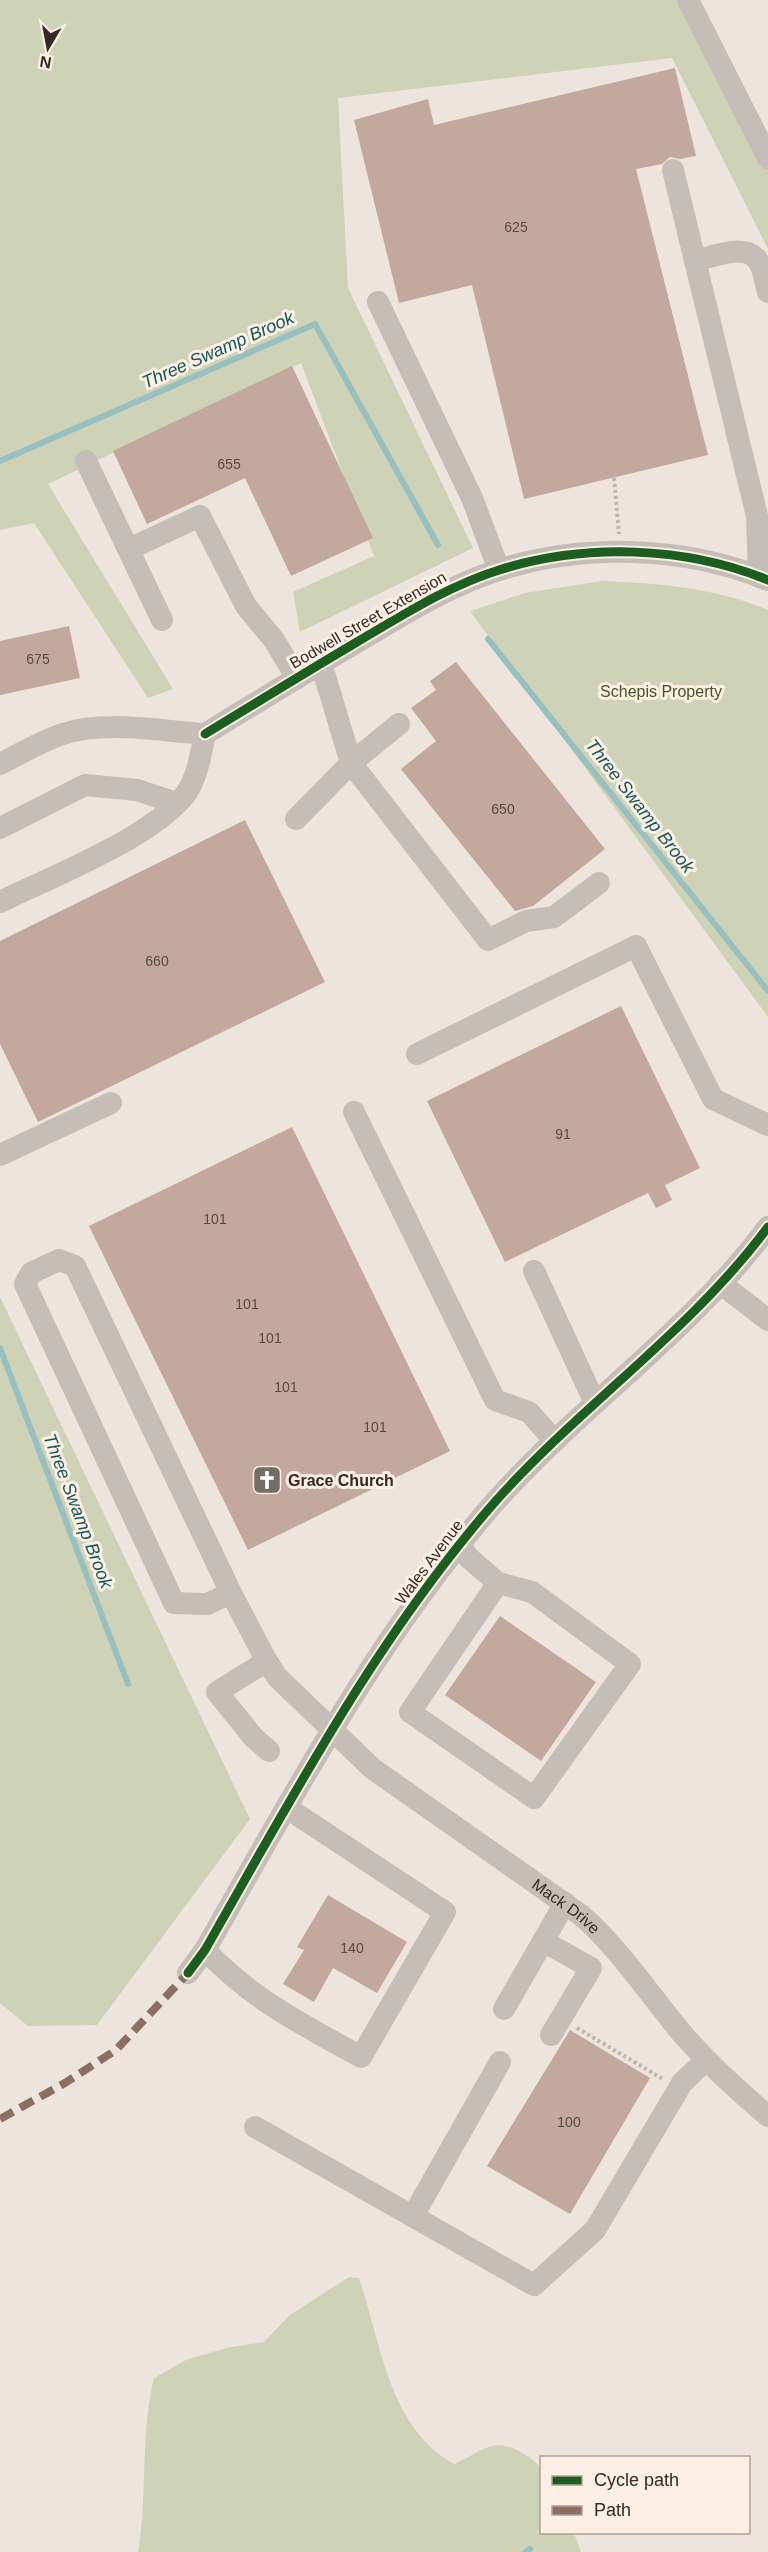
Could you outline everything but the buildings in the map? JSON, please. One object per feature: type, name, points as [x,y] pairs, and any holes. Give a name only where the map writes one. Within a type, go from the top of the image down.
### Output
[{"type":"street","points":[[688,0],[768,158]]},
{"type":"street","points":[[673,170],[762,517],[763,578]]},
{"type":"street","points":[[695,261],[735,252],[749,254],[759,263],[768,292]]},
{"type":"street","points":[[378,302],[472,498],[499,570]]},
{"type":"street","points":[[86,461],[162,620]]},
{"type":"street","points":[[129,549],[200,516],[246,606],[274,640],[297,678]]},
{"type":"street","name":"Bodwell Street Extension","points":[[205,734],[416,607],[464,583],[499,570],[570,556],[621,553],[680,556],[727,566],[763,578]]},
{"type":"street","points":[[321,663],[351,763],[488,940],[526,921],[554,917],[599,883]]},
{"type":"street","points":[[297,819],[351,763],[399,724]]},
{"type":"street","points":[[0,764],[62,734],[82,730],[108,728],[205,734],[198,765],[186,793],[146,829],[0,902]]},
{"type":"street","points":[[0,828],[85,785],[137,790],[176,803]]},
{"type":"street","points":[[417,1054],[636,946],[713,1099],[768,1125]]},
{"type":"street","points":[[0,1155],[111,1103]]},
{"type":"street","points":[[354,1112],[495,1400],[529,1412],[555,1441]]},
{"type":"street","name":"Wales Avenue","points":[[188,1973],[205,1950],[332,1731],[401,1623],[459,1544],[513,1483],[555,1441],[720,1283],[768,1227]]},
{"type":"street","name":"Mack Drive","points":[[231,1593],[207,1604],[174,1602],[25,1284],[31,1273],[59,1260],[75,1266],[231,1593],[267,1661],[291,1693],[373,1769],[565,1903],[596,1928],[622,1954],[684,2036],[726,2081],[768,2116]]},
{"type":"street","points":[[534,1270],[595,1403]]},
{"type":"street","points":[[720,1283],[768,1320]]},
{"type":"street","points":[[459,1544],[469,1558],[498,1582],[532,1592],[630,1664],[534,1798],[410,1712],[498,1582]]},
{"type":"street","points":[[267,1661],[217,1692],[254,1738],[269,1751]]},
{"type":"street","points":[[205,1950],[231,1976],[266,2005],[361,2057],[445,1912],[287,1808]]},
{"type":"street","points":[[504,2009],[565,1903]]},
{"type":"street","points":[[543,1941],[591,1968],[556,2027]]},
{"type":"street","points":[[255,2127],[534,2284],[595,2230],[689,2075],[706,2060]]},
{"type":"street","points":[[412,2216],[500,2062]]},
{"type":"path","points":[[614,478],[621,553]]},
{"type":"path","points":[[556,2027],[680,2089]]},
{"type":"green space","points":[[0,0],[697,0],[768,153],[768,249],[672,58],[338,98],[348,288],[473,548],[300,632],[293,592],[374,556],[301,363],[48,484],[173,689],[148,698],[34,523],[0,530]]},
{"type":"green space","name":"Schepis Property","points":[[602,581],[686,588],[728,596],[768,610],[768,1017],[470,611],[525,593]]},
{"type":"green space","points":[[0,1297],[250,1819],[97,2025],[28,2026],[0,2003]]},
{"type":"green space","points":[[349,2277],[359,2278],[390,2381],[414,2428],[432,2448],[454,2464],[483,2449],[498,2445],[512,2448],[531,2459],[540,2467],[540,2534],[574,2534],[581,2552],[138,2552],[143,2508],[147,2421],[154,2378],[186,2360],[226,2348],[264,2342],[290,2315]]},
{"type":"waterway","name":"Three Swamp Brook","points":[[0,461],[315,324],[438,545]]},
{"type":"waterway","name":"Three Swamp Brook","points":[[488,639],[768,991]]},
{"type":"waterway","name":"Three Swamp Brook","points":[[0,1348],[128,1684]]},
{"type":"waterway","name":"Three Swamp Brook","points":[[526,2552],[530,2549]]},
{"type":"marked path","points":[[0,2119],[65,2083],[116,2050],[188,1973]]},
{"type":"cycle path","points":[[205,734],[409,612],[462,584],[499,570],[566,555],[635,552],[703,560],[768,580]]},
{"type":"cycle path","points":[[188,1973],[205,1950],[304,1776],[374,1663],[452,1554],[494,1503],[527,1468],[705,1300],[738,1265],[768,1227]]},
{"type":"place","name":"Grace Church","points":[[267,1480]]}]
